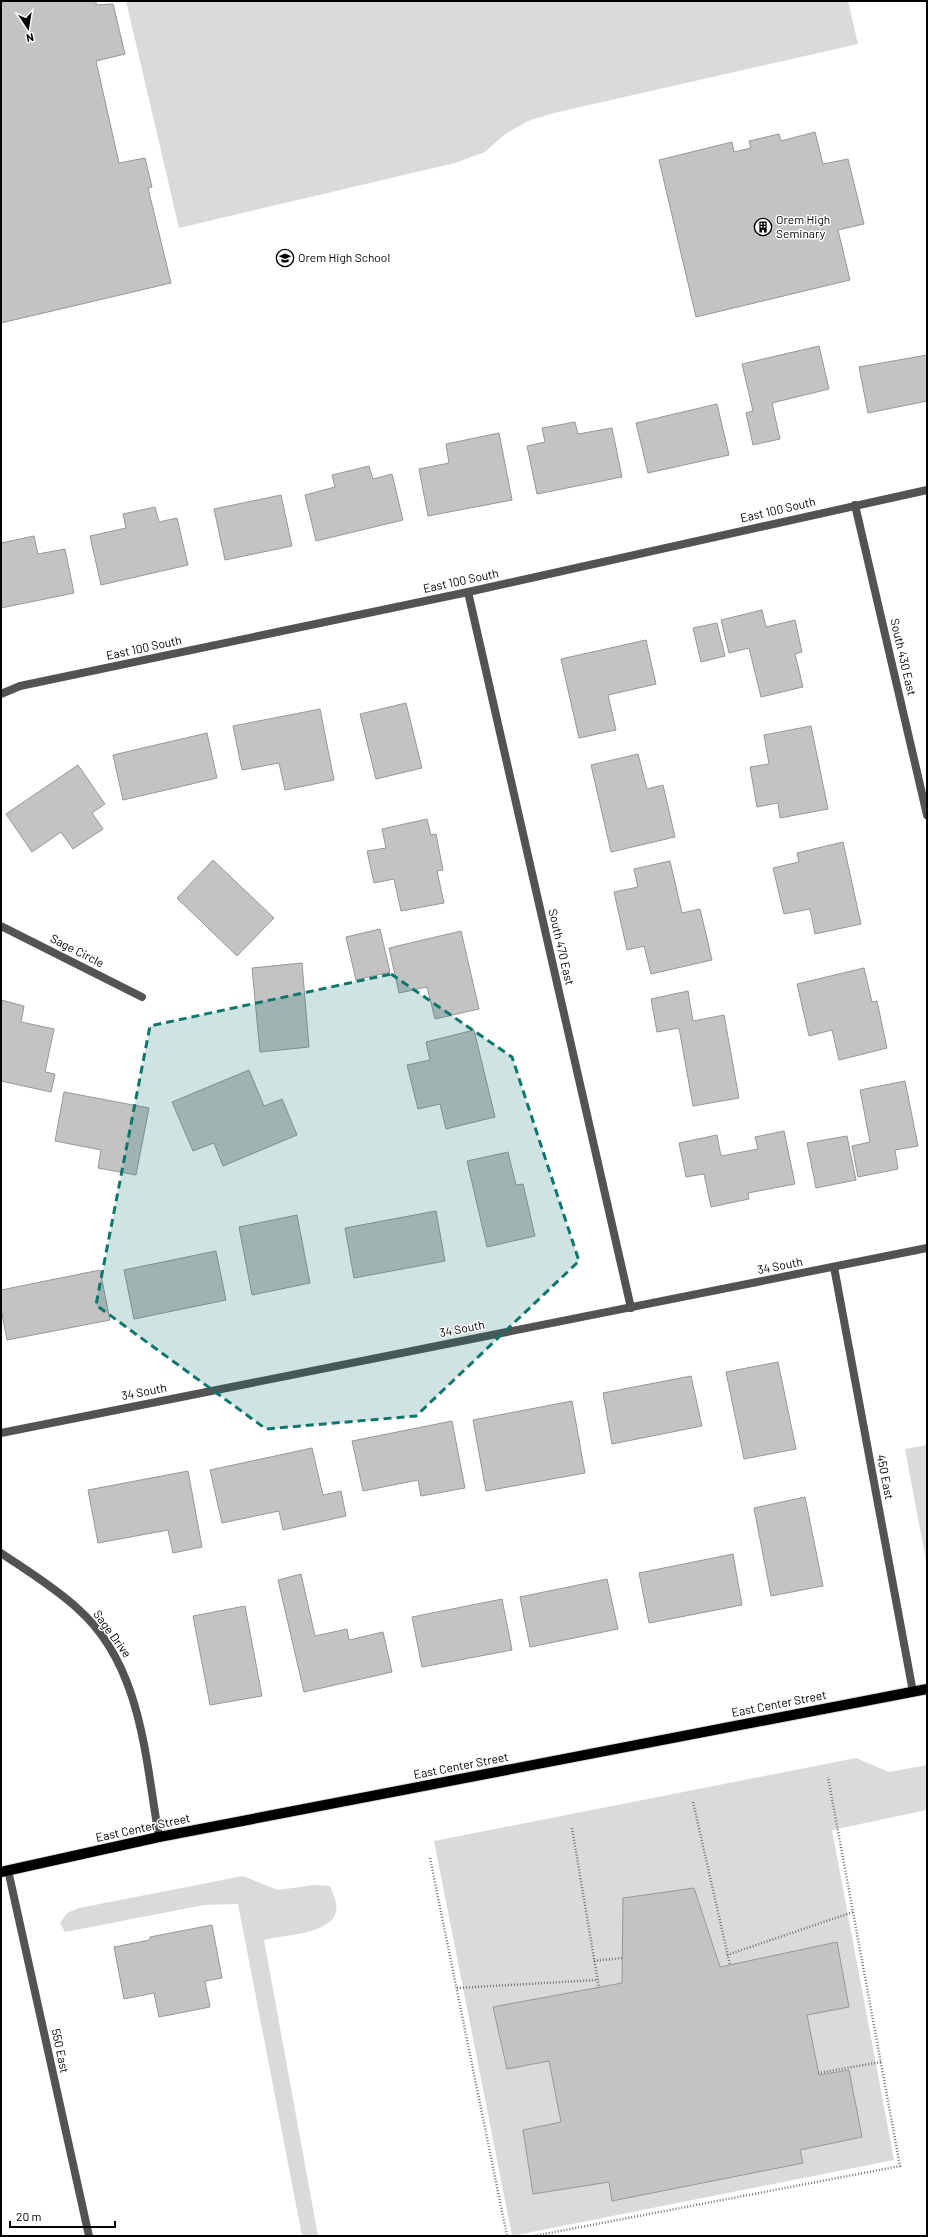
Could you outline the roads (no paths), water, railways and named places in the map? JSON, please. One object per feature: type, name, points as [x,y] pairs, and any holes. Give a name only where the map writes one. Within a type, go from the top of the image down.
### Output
[{"type":"main road","name":"East Center Street","points":[[5,1871],[159,1837],[927,1689]]},
{"type":"street","name":"East 100 South","points":[[1,694],[20,686],[468,592],[927,490]]},
{"type":"street","name":"South 430 East","points":[[855,505],[927,815]]},
{"type":"street","name":"South 470 East","points":[[468,592],[631,1308]]},
{"type":"street","name":"Sage Circle","points":[[1,926],[142,997]]},
{"type":"street","name":"34 South","points":[[1,1433],[834,1268],[927,1248]]},
{"type":"street","name":"450 East","points":[[834,1268],[914,1692]]},
{"type":"street","name":"Sage Drive","points":[[1,1553],[78,1608],[97,1629],[121,1665],[136,1707],[159,1837]]},
{"type":"street","name":"550 East","points":[[5,1871],[89,2236]]},
{"type":"place","name":"Orem High Seminary","points":[[763,227]]},
{"type":"place","name":"Orem High School","points":[[285,258]]}]
